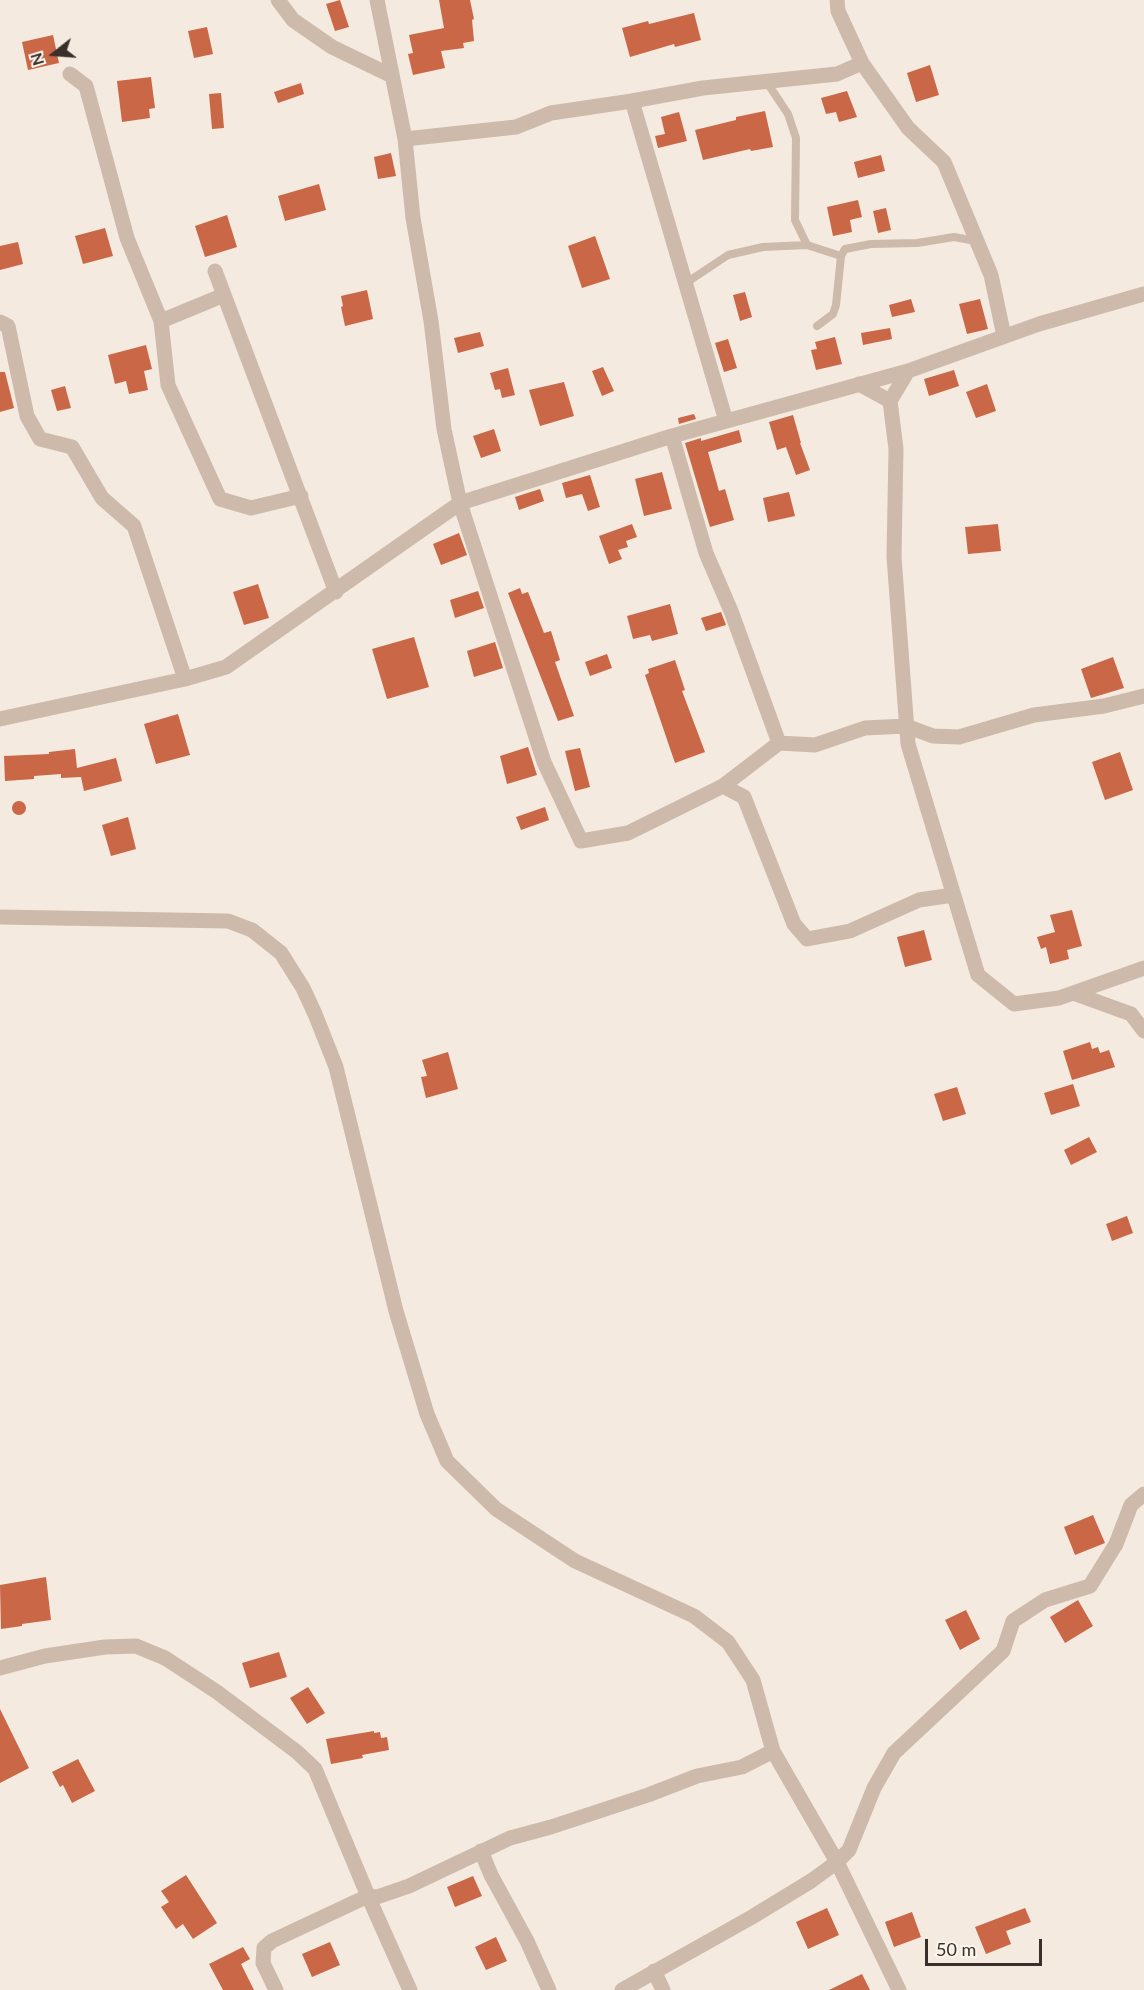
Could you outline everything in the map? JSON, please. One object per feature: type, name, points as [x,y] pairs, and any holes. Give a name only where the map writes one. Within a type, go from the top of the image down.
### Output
[{"type":"street","points":[[278,0],[293,20],[332,47],[390,75]]},
{"type":"street","points":[[377,0],[390,75],[405,139],[413,218],[431,321],[444,429],[460,503],[544,762],[581,841],[628,833],[723,786],[779,743],[815,745],[865,728],[906,726],[933,736],[959,737],[1034,715],[1104,706],[1144,696]]},
{"type":"street","points":[[837,0],[838,11],[862,63],[908,128],[944,162],[992,275],[1004,336]]},
{"type":"street","points":[[405,139],[516,126],[551,113],[703,88],[837,74],[862,63]]},
{"type":"street","points":[[70,74],[86,86],[127,238],[161,321],[168,385],[220,499],[251,508],[301,496]]},
{"type":"street","points":[[632,100],[726,422]]},
{"type":"street","points":[[215,271],[336,592]]},
{"type":"street","points":[[0,719],[185,679],[226,667],[460,503],[672,436],[908,371],[1039,324],[1144,294]]},
{"type":"street","points":[[161,321],[224,295]]},
{"type":"street","points":[[0,322],[8,326],[27,416],[40,439],[72,447],[102,498],[134,526],[185,679]]},
{"type":"street","points":[[908,371],[890,401],[896,449],[894,557],[908,744],[978,975],[1014,1004],[1059,998],[1144,968]]},
{"type":"street","points":[[859,384],[890,401]]},
{"type":"street","points":[[672,436],[706,553],[731,610],[779,743]]},
{"type":"street","points":[[723,786],[744,797],[794,924],[807,939],[850,932],[919,900],[953,895]]},
{"type":"street","points":[[0,917],[228,921],[252,930],[280,953],[303,988],[336,1067],[396,1311],[427,1414],[447,1461],[496,1509],[555,1548],[575,1560],[694,1616],[728,1642],[753,1680],[773,1751],[837,1862],[899,1990]]},
{"type":"street","points":[[1073,993],[1131,1014],[1144,1031]]},
{"type":"street","points":[[622,1990],[762,1911],[837,1862],[849,1850],[874,1788],[894,1753],[1003,1651],[1013,1622],[1045,1600],[1090,1586],[1116,1544],[1131,1505],[1144,1494]]},
{"type":"street","points":[[0,1668],[45,1656],[105,1647],[136,1647],[165,1658],[217,1692],[297,1752],[315,1769],[410,1990]]},
{"type":"street","points":[[276,1990],[263,1963],[264,1948],[272,1941],[368,1896],[377,1897],[409,1886],[510,1838],[648,1796],[697,1776],[742,1767],[773,1751]]},
{"type":"street","points":[[481,1851],[549,1990]]},
{"type":"street","points":[[654,1971],[663,1990]]},
{"type":"lane","points":[[766,81],[788,114],[796,138],[795,220],[807,245]]},
{"type":"lane","points":[[817,326],[833,314],[841,256],[845,249],[871,244],[917,243],[954,237],[976,241]]},
{"type":"lane","points":[[686,283],[728,255],[763,247],[807,245],[841,256]]},
{"type":"building","points":[[340,0],[349,27],[335,31],[326,4]]},
{"type":"building","points":[[439,0],[470,0],[474,19],[472,20],[474,41],[463,43],[464,48],[441,51],[445,68],[413,75],[408,54],[413,53],[409,35],[444,28]]},
{"type":"building","points":[[694,13],[701,40],[675,47],[674,44],[630,57],[622,28]]},
{"type":"building","points":[[207,27],[213,54],[194,58],[188,31]]},
{"type":"building","points":[[53,35],[59,63],[28,70],[22,42]]},
{"type":"building","points":[[930,65],[939,95],[916,102],[907,73]]},
{"type":"building","points":[[151,77],[155,108],[149,109],[150,118],[122,122],[117,81]]},
{"type":"building","points":[[301,83],[304,94],[278,103],[274,92]]},
{"type":"building","points":[[847,91],[857,117],[839,122],[836,112],[826,114],[821,98]]},
{"type":"building","points":[[221,93],[224,128],[212,129],[209,94]]},
{"type":"building","points":[[765,111],[773,147],[751,151],[750,149],[703,160],[695,130],[736,120],[736,117]]},
{"type":"building","points":[[679,112],[687,141],[658,148],[655,136],[665,134],[661,117]]},
{"type":"building","points":[[391,153],[396,176],[378,179],[374,157]]},
{"type":"building","points":[[881,155],[885,171],[858,178],[854,162]]},
{"type":"building","points":[[319,184],[326,210],[285,221],[278,196]]},
{"type":"building","points":[[858,200],[862,217],[850,220],[852,232],[833,236],[827,207]]},
{"type":"building","points":[[886,208],[891,230],[878,233],[873,211]]},
{"type":"building","points":[[227,215],[237,247],[205,257],[195,226]]},
{"type":"building","points":[[105,228],[113,256],[83,264],[75,236]]},
{"type":"building","points":[[595,236],[610,279],[582,288],[568,246]]},
{"type":"building","points":[[18,242],[23,264],[0,270],[0,246]]},
{"type":"building","points":[[367,290],[373,319],[345,326],[341,296]]},
{"type":"building","points":[[745,292],[752,317],[740,321],[733,295]]},
{"type":"building","points":[[911,299],[915,312],[892,317],[889,305]]},
{"type":"building","points":[[980,299],[988,329],[967,334],[959,304]]},
{"type":"building","points":[[890,328],[892,339],[863,345],[861,333]]},
{"type":"building","points":[[480,332],[484,346],[458,353],[454,338]]},
{"type":"building","points":[[835,337],[842,364],[816,370],[811,350],[817,349],[815,342]]},
{"type":"building","points":[[728,339],[737,368],[724,372],[715,343]]},
{"type":"building","points":[[146,345],[152,369],[144,371],[148,390],[129,394],[126,381],[115,384],[108,355]]},
{"type":"building","points":[[603,367],[614,391],[602,396],[592,371]]},
{"type":"building","points":[[508,368],[515,395],[502,398],[500,389],[495,390],[490,373]]},
{"type":"building","points":[[954,370],[959,386],[929,396],[924,379]]},
{"type":"building","points":[[0,372],[5,372],[14,408],[0,412]]},
{"type":"building","points":[[564,382],[574,416],[540,426],[529,390]]},
{"type":"building","points":[[987,384],[996,411],[976,418],[966,392]]},
{"type":"building","points":[[65,386],[71,408],[57,411],[51,390]]},
{"type":"building","points":[[694,414],[696,419],[679,424],[678,418]]},
{"type":"building","points":[[793,415],[810,470],[796,475],[786,447],[777,450],[769,422]]},
{"type":"building","points":[[494,429],[501,451],[481,458],[473,436]]},
{"type":"building","points":[[739,430],[742,442],[708,452],[719,491],[725,489],[734,520],[710,527],[685,443],[701,438],[701,441]]},
{"type":"building","points":[[662,472],[672,509],[644,516],[635,479]]},
{"type":"building","points":[[590,475],[600,507],[588,511],[582,494],[566,498],[562,483]]},
{"type":"building","points":[[540,489],[544,501],[519,510],[515,497]]},
{"type":"building","points":[[789,492],[795,516],[768,522],[763,498]]},
{"type":"building","points":[[632,524],[637,537],[626,541],[628,547],[618,550],[622,559],[609,564],[599,536]]},
{"type":"building","points":[[998,524],[1001,551],[968,554],[965,527]]},
{"type":"building","points":[[459,533],[467,555],[441,565],[433,544]]},
{"type":"building","points":[[258,584],[269,618],[244,625],[233,592]]},
{"type":"building","points":[[520,588],[522,594],[528,592],[544,633],[551,631],[560,660],[555,662],[574,716],[558,721],[508,593]]},
{"type":"building","points":[[478,591],[484,608],[455,618],[450,600]]},
{"type":"building","points":[[670,604],[678,634],[652,641],[650,635],[633,639],[627,616]]},
{"type":"building","points":[[721,612],[726,625],[706,631],[701,618]]},
{"type":"building","points":[[414,637],[429,687],[387,699],[372,649]]},
{"type":"building","points":[[495,642],[503,668],[474,677],[467,651]]},
{"type":"building","points":[[607,654],[612,668],[590,676],[585,662]]},
{"type":"building","points":[[1113,657],[1124,688],[1091,698],[1081,669]]},
{"type":"building","points":[[675,660],[685,690],[682,691],[705,752],[675,763],[645,675],[649,673],[648,669]]},
{"type":"building","points":[[178,714],[190,755],[156,764],[144,724]]},
{"type":"building","points":[[528,747],[537,775],[507,784],[500,756]]},
{"type":"building","points":[[580,748],[590,787],[575,791],[565,751]]},
{"type":"building","points":[[75,749],[77,768],[116,758],[122,781],[84,791],[81,777],[61,778],[61,774],[5,781],[4,756],[49,754],[49,752]]},
{"type":"building","points":[[1120,752],[1133,790],[1105,800],[1092,762]]},
{"type":"building","points":[[16,801],[22,801],[26,808],[22,815],[16,815],[12,811],[12,805]]},
{"type":"building","points":[[545,807],[549,820],[521,830],[516,817]]},
{"type":"building","points":[[128,817],[136,849],[111,856],[102,825]]},
{"type":"building","points":[[1072,910],[1082,946],[1067,950],[1069,959],[1050,964],[1046,947],[1041,949],[1037,937],[1055,932],[1050,915]]},
{"type":"building","points":[[924,930],[932,960],[905,967],[897,937]]},
{"type":"building","points":[[1090,1042],[1092,1049],[1098,1047],[1100,1053],[1109,1050],[1115,1067],[1072,1080],[1063,1051]]},
{"type":"building","points":[[448,1052],[458,1089],[426,1098],[421,1077],[427,1076],[422,1060]]},
{"type":"building","points":[[1073,1084],[1080,1106],[1051,1115],[1044,1093]]},
{"type":"building","points":[[957,1087],[966,1114],[943,1121],[934,1094]]},
{"type":"building","points":[[1089,1137],[1097,1152],[1071,1165],[1064,1150]]},
{"type":"building","points":[[1127,1216],[1133,1233],[1112,1241],[1106,1224]]},
{"type":"building","points":[[1093,1515],[1105,1543],[1075,1555],[1064,1527]]},
{"type":"building","points":[[46,1577],[51,1620],[1,1629],[0,1585]]},
{"type":"building","points":[[1078,1600],[1093,1626],[1065,1643],[1050,1617]]},
{"type":"building","points":[[966,1610],[980,1639],[960,1650],[945,1620]]},
{"type":"building","points":[[279,1652],[287,1677],[250,1688],[242,1663]]},
{"type":"building","points":[[308,1687],[325,1713],[307,1724],[290,1698]]},
{"type":"building","points":[[0,1709],[29,1768],[0,1783]]},
{"type":"building","points":[[374,1731],[374,1733],[380,1732],[381,1738],[387,1737],[389,1750],[331,1764],[326,1739]]},
{"type":"building","points":[[78,1759],[95,1791],[72,1803],[63,1785],[60,1787],[52,1772]]},
{"type":"building","points":[[186,1875],[217,1923],[193,1939],[183,1924],[176,1929],[161,1907],[169,1902],[161,1891]]},
{"type":"building","points":[[473,1876],[482,1896],[455,1907],[447,1887]]},
{"type":"building","points":[[827,1908],[839,1935],[808,1949],[796,1922]]},
{"type":"building","points":[[1025,1908],[1031,1922],[1006,1931],[1011,1944],[986,1954],[975,1927]]},
{"type":"building","points":[[912,1912],[921,1937],[894,1947],[885,1922]]},
{"type":"building","points":[[496,1937],[507,1961],[486,1970],[475,1947]]},
{"type":"building","points":[[330,1942],[340,1965],[312,1977],[302,1954]]},
{"type":"building","points":[[243,1947],[250,1959],[241,1964],[254,1990],[223,1990],[209,1964]]},
{"type":"building","points":[[862,1974],[870,1990],[829,1990]]}]
